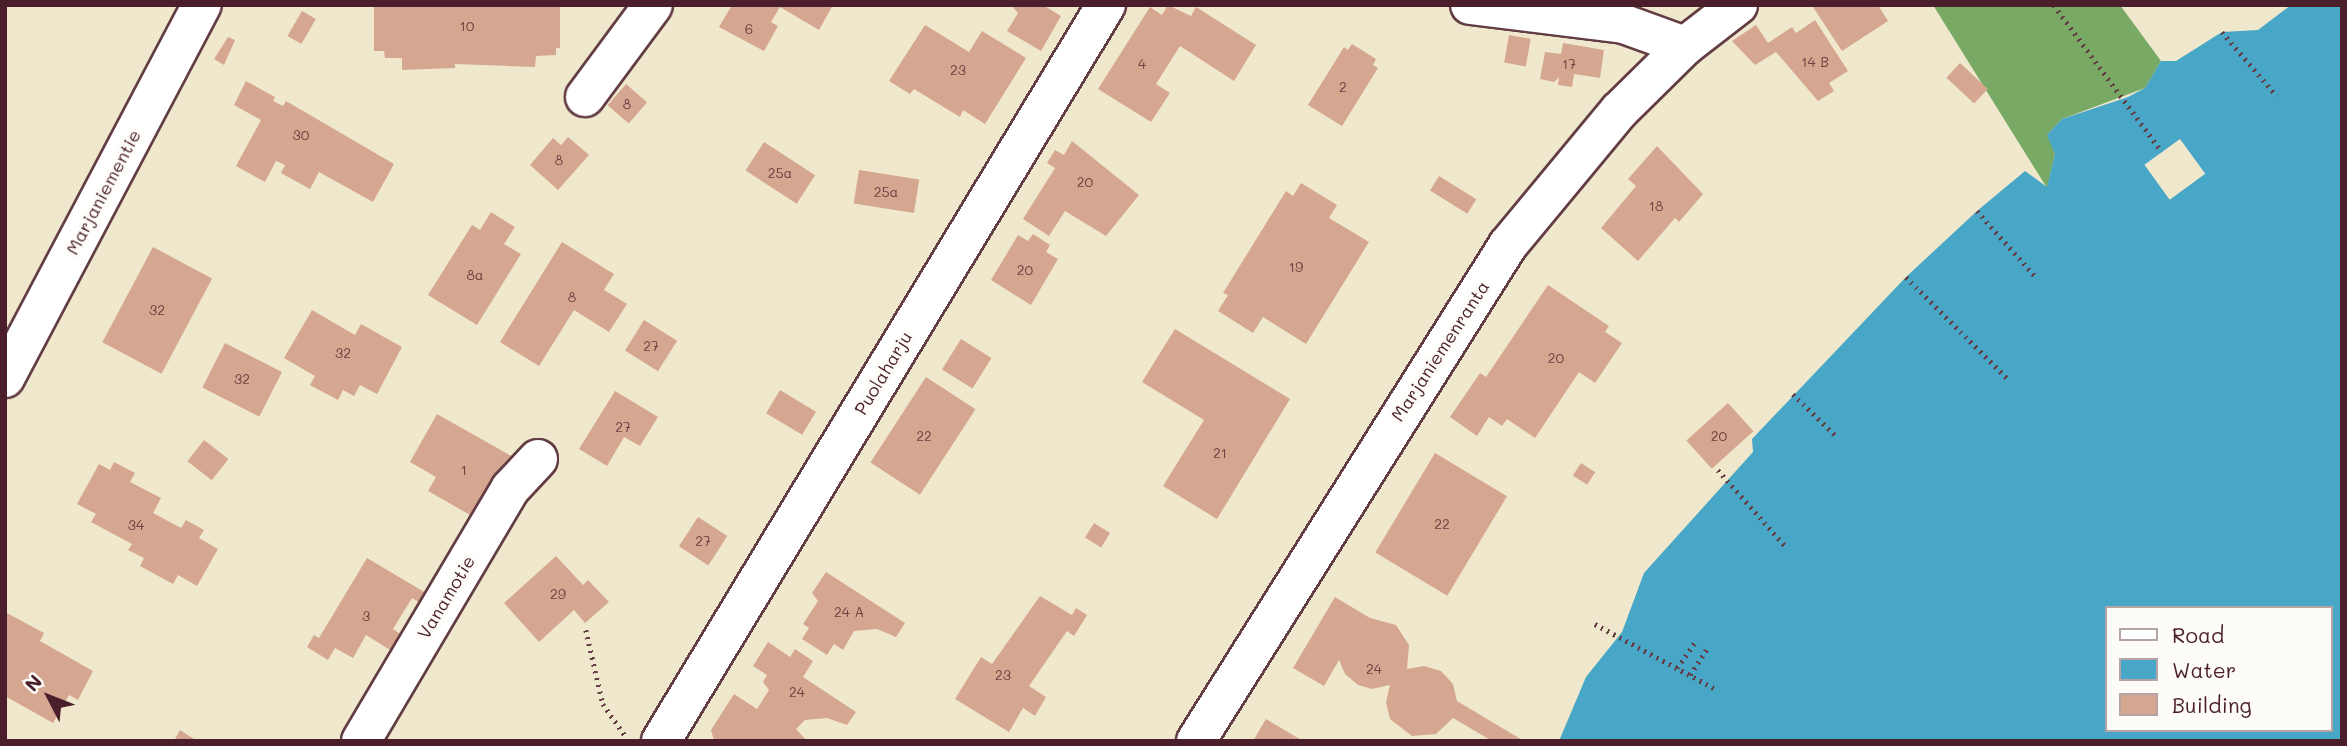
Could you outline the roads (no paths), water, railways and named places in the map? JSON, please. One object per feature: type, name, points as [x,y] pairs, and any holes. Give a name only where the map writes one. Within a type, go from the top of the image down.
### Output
[{"type":"street","name":"Marjaniementie","points":[[5,378],[202,5]]},
{"type":"street","points":[[585,97],[653,5]]},
{"type":"street","name":"Puolaharju","points":[[661,741],[1106,5]]},
{"type":"street","points":[[1470,5],[1624,24],[1685,46]]},
{"type":"street","name":"Marjaniemenranta","points":[[1196,741],[1508,245],[1619,111],[1685,46],[1738,5]]},
{"type":"street","name":"Vanamotie","points":[[361,741],[510,489],[538,459]]},
{"type":"water","points":[[2291,5],[2342,5],[2342,741],[1559,741],[1586,677],[1622,632],[1644,573],[1753,452],[1752,439],[1906,277],[1977,211],[2025,171],[2047,187],[2055,154],[2047,135],[2062,119],[2128,97],[2145,88],[2161,61],[2176,61],[2222,32],[2258,30]]}]
